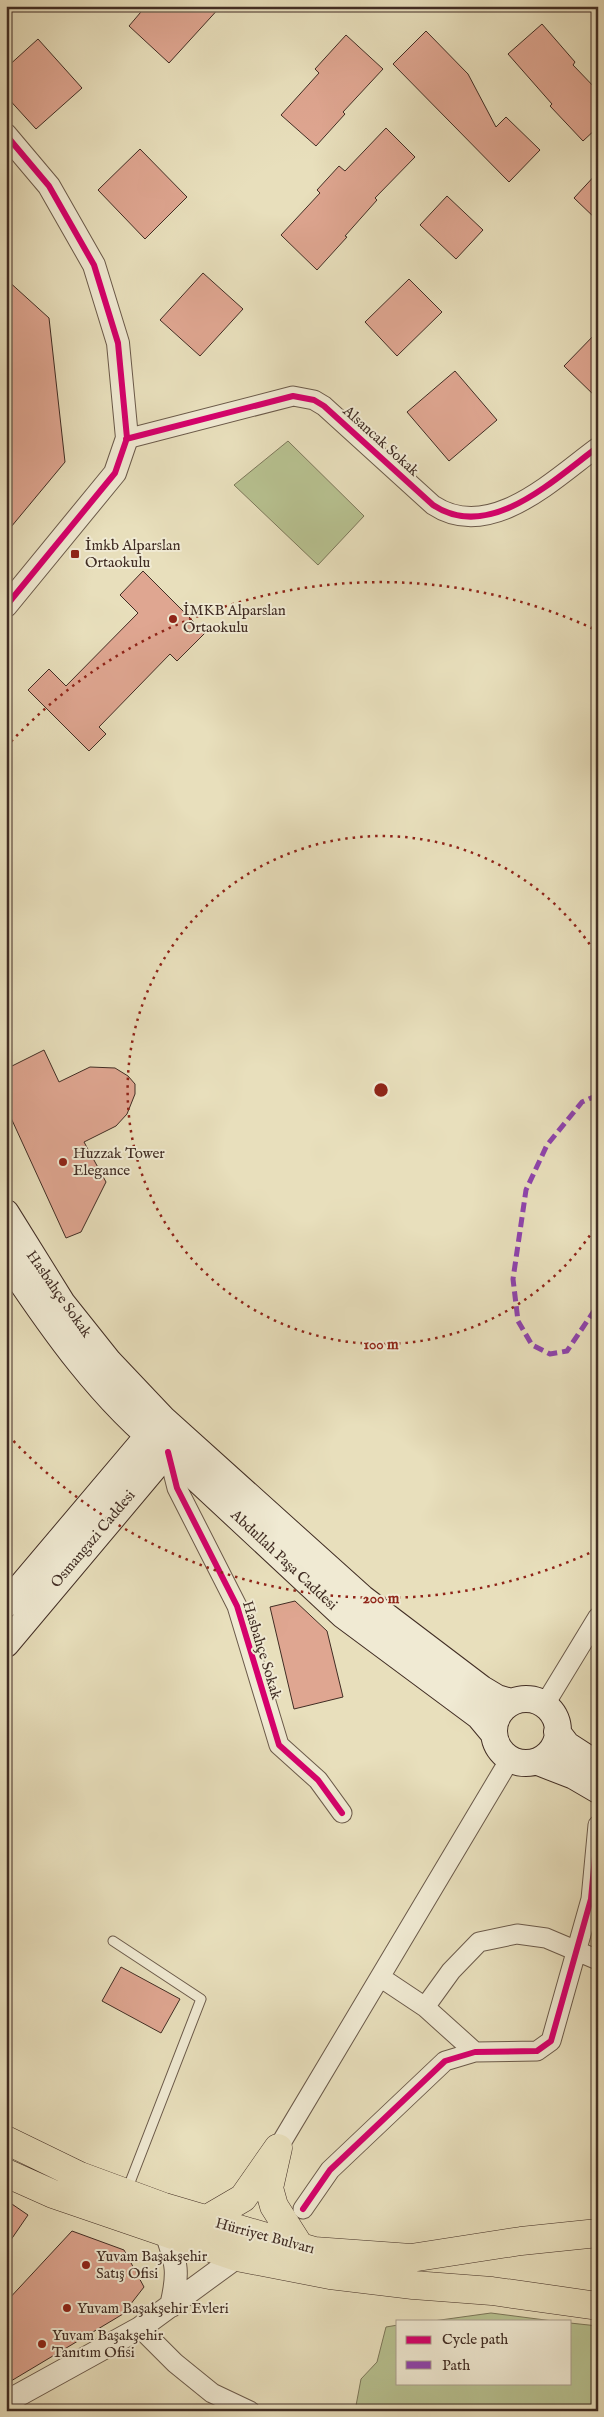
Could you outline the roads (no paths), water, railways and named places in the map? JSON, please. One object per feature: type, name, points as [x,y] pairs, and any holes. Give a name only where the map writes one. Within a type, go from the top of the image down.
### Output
[{"type":"main road","name":"Hasbahçe Sokak","points":[[6,1213],[62,1303],[165,1436]]},
{"type":"main road","name":"Hasbahçe Sokak","points":[[6,1259],[42,1312],[110,1398],[165,1436]]},
{"type":"main road","name":"Osmangazi Caddesi","points":[[6,1604],[165,1436]]},
{"type":"main road","name":"Osmangazi Caddesi","points":[[6,1644],[165,1436]]},
{"type":"main road","name":"Abdullah Paşa Caddesi","points":[[165,1436],[362,1598],[482,1689],[497,1698],[511,1702]]},
{"type":"main road","name":"Abdullah Paşa Caddesi","points":[[165,1436],[343,1615],[479,1716],[494,1734]]},
{"type":"main road","points":[[598,1765],[567,1746],[557,1732],[553,1714],[545,1704],[527,1699],[511,1702],[499,1717],[494,1734],[500,1749],[510,1759],[518,1762],[538,1762],[574,1776],[598,1790]]},
{"type":"main road","points":[[538,1762],[550,1752],[557,1732]]},
{"type":"main road","name":"Hürriyet Bulvarı","points":[[6,2140],[80,2176],[126,2193],[314,2251],[411,2258],[521,2240],[598,2233]]},
{"type":"main road","points":[[207,2219],[243,2198],[278,2148]]},
{"type":"main road","points":[[278,2148],[269,2188],[274,2206],[300,2247]]},
{"type":"main road","name":"Hürriyet Bulvarı","points":[[6,2173],[53,2194],[237,2257],[330,2275],[413,2285],[492,2291],[598,2306]]},
{"type":"street","points":[[6,136],[49,186],[94,265],[118,343],[126,439],[115,473],[6,606]]},
{"type":"street","name":"Alsancak Sokak","points":[[126,439],[293,396],[304,397],[324,406],[433,505],[451,515],[464,517],[492,514],[518,505],[598,447]]},
{"type":"street","name":"Hasbahçe Sokak","points":[[165,1436],[177,1488],[237,1606],[279,1745],[318,1780],[342,1814]]},
{"type":"street","points":[[545,1704],[598,1617]]},
{"type":"street","points":[[278,2148],[510,1759]]},
{"type":"street","points":[[302,2209],[330,2170],[445,2061],[475,2052],[537,2051],[551,2041],[591,1900],[598,1825]]},
{"type":"street","points":[[425,2007],[451,1971],[479,1942],[517,1934],[546,1938],[598,1960]]},
{"type":"street","points":[[380,1977],[425,2007],[475,2052]]},
{"type":"street","points":[[166,2233],[176,2263],[177,2274],[171,2306]]},
{"type":"street","points":[[6,2402],[140,2328],[237,2257]]},
{"type":"street","points":[[140,2328],[175,2363],[212,2393],[250,2411]]},
{"type":"lane","points":[[113,1941],[201,2000],[126,2193]]},
{"type":"place","name":"İmkb Alparslan Ortaokulu","points":[[75,554]]},
{"type":"place","name":"İMKB Alparslan Ortaokulu","points":[[173,619]]},
{"type":"place","name":"Huzzak Tower Elegance","points":[[63,1162]]},
{"type":"place","name":"Yuvam Başakşehir Satış Ofisi","points":[[86,2265]]},
{"type":"place","name":"Yuvam Başakşehir Evleri","points":[[67,2308]]},
{"type":"place","name":"Yuvam Başakşehir Tanıtım Ofisi","points":[[42,2344]]}]
